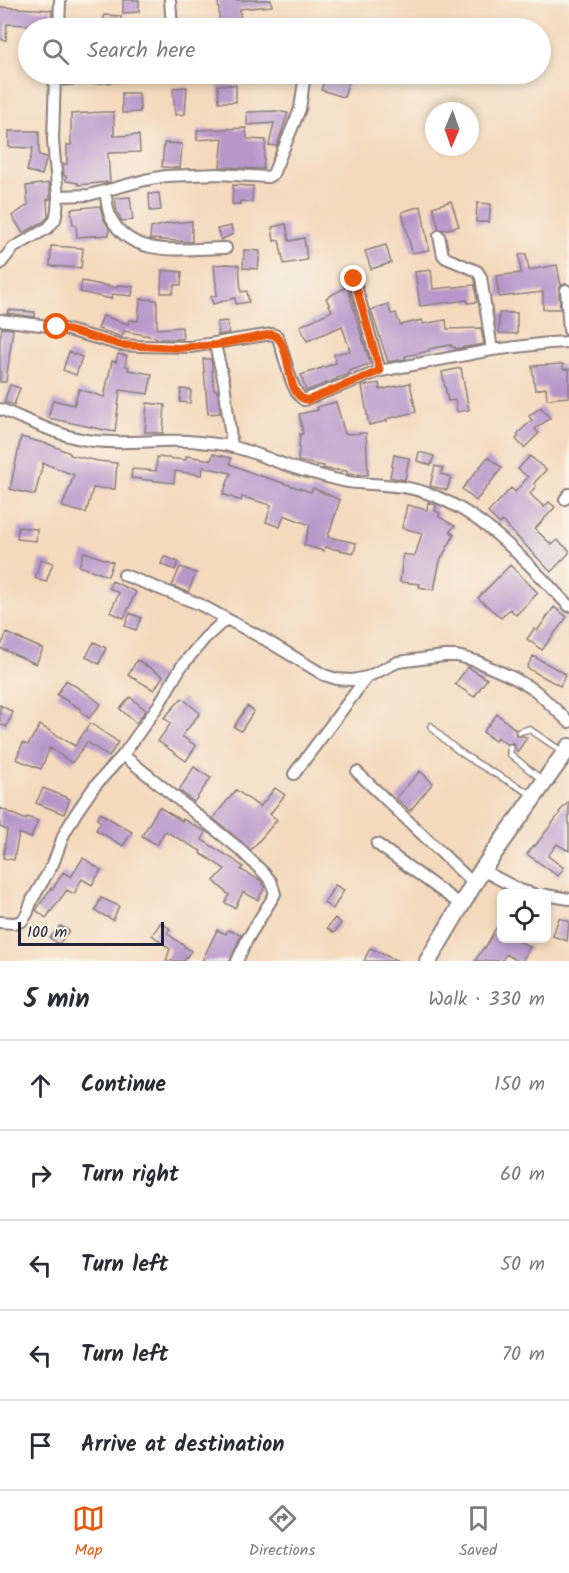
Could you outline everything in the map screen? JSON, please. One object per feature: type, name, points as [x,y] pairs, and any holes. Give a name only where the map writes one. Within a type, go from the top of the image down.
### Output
[{"type":"main road","points":[[428,961],[478,877],[533,795],[567,750]]},
{"type":"street","points":[[59,18],[60,0]]},
{"type":"street","points":[[170,0],[171,18]]},
{"type":"street","points":[[0,264],[13,248],[48,228],[54,220],[58,196],[53,141],[54,84]]},
{"type":"street","points":[[58,196],[89,195],[166,176],[219,174],[267,177],[273,174],[300,109],[303,84]]},
{"type":"street","points":[[105,191],[110,216],[120,233],[135,244],[152,248],[226,248]]},
{"type":"street","points":[[439,236],[442,255],[477,271],[481,276],[492,350]]},
{"type":"street","points":[[354,279],[380,371]]},
{"type":"street","points":[[567,290],[569,330]]},
{"type":"street","points":[[0,320],[57,327],[121,345],[178,348],[215,345],[268,334],[277,336],[297,394],[304,400],[380,371],[492,350],[569,342]]},
{"type":"street","points":[[215,345],[227,399],[232,447]]},
{"type":"street","points":[[0,409],[56,431],[92,441],[154,440],[197,442],[232,447],[345,482],[401,486],[424,492],[463,511],[516,551],[569,606]]},
{"type":"street","points":[[124,575],[190,600],[264,639],[324,675],[352,680],[367,677],[398,662],[457,656],[476,661],[514,678],[536,692],[569,722]]},
{"type":"street","points":[[0,922],[22,921],[27,915],[32,900],[53,864],[64,834],[76,813],[100,780],[123,755],[158,706],[181,668],[205,638],[225,619]]},
{"type":"street","points":[[294,774],[367,677]]},
{"type":"street","points":[[123,755],[237,847],[271,881],[275,894],[237,961]]},
{"type":"street","points":[[357,772],[478,877],[517,889]]},
{"type":"street","points":[[377,843],[461,905]]},
{"type":"street","points":[[551,896],[569,899]]},
{"type":"lane","points":[[431,726],[462,753],[533,795]]},
{"type":"lane","points":[[519,732],[529,729],[567,750]]},
{"type":"lane","points":[[510,747],[510,754],[544,781]]},
{"type":"building","points":[[123,0],[139,0],[139,12],[123,13]]},
{"type":"building","points":[[218,0],[271,0],[272,6],[240,9],[241,18],[219,18]]},
{"type":"building","points":[[0,7],[52,10],[52,18],[18,18],[18,24],[7,24],[6,40],[0,39]]},
{"type":"building","points":[[104,15],[121,16],[121,18],[104,18]]},
{"type":"building","points":[[323,84],[348,84],[344,97],[321,90]]},
{"type":"building","points":[[218,85],[236,85],[236,102],[219,102]]},
{"type":"building","points":[[187,87],[185,114],[175,115],[173,88]]},
{"type":"building","points":[[122,93],[139,93],[140,112],[122,113]]},
{"type":"building","points":[[114,112],[114,136],[139,135],[140,152],[108,153],[110,182],[78,185],[78,183],[66,181],[63,164],[67,164],[67,145],[71,145],[71,114]]},
{"type":"building","points":[[247,112],[288,113],[277,146],[269,145],[274,123],[247,125]]},
{"type":"building","points":[[246,128],[247,139],[266,140],[263,169],[220,167],[223,138],[197,140],[197,130]]},
{"type":"building","points":[[9,131],[39,131],[39,155],[47,157],[42,175],[27,171],[33,148],[9,147]]},
{"type":"building","points":[[164,143],[182,144],[180,168],[162,167]]},
{"type":"building","points":[[49,183],[48,217],[23,233],[12,216],[28,205],[26,186]]},
{"type":"building","points":[[233,185],[253,186],[252,202],[240,201],[240,204],[232,204]]},
{"type":"building","points":[[159,193],[161,210],[150,211],[149,194]]},
{"type":"building","points":[[130,197],[133,220],[122,221],[117,212],[115,198]]},
{"type":"building","points":[[451,201],[459,226],[439,229],[433,207]]},
{"type":"building","points":[[477,203],[491,204],[489,222],[476,222]]},
{"type":"building","points":[[100,206],[109,228],[109,235],[77,237],[71,209]]},
{"type":"building","points":[[421,206],[429,250],[412,253],[402,212]]},
{"type":"building","points":[[192,221],[192,242],[150,239],[151,228]]},
{"type":"building","points":[[286,224],[289,241],[304,238],[307,260],[284,264],[279,240],[274,241],[272,227]]},
{"type":"building","points":[[231,226],[233,234],[221,240],[217,229]]},
{"type":"building","points":[[386,245],[391,263],[371,269],[365,251]]},
{"type":"building","points":[[51,246],[83,248],[81,268],[50,266]]},
{"type":"building","points":[[244,250],[260,251],[258,269],[243,268]]},
{"type":"building","points":[[526,254],[529,270],[557,265],[561,285],[560,309],[543,309],[543,292],[499,297],[496,276],[521,273],[519,255]]},
{"type":"building","points":[[214,265],[239,265],[241,292],[247,291],[249,302],[236,304],[235,298],[213,304],[211,297],[217,295]]},
{"type":"building","points":[[162,270],[182,272],[181,285],[174,285],[173,293],[161,293]]},
{"type":"building","points":[[431,270],[433,289],[475,285],[477,302],[468,303],[467,300],[420,306],[415,272]]},
{"type":"building","points":[[82,281],[117,288],[117,285],[133,286],[132,296],[112,294],[111,299],[80,292]]},
{"type":"building","points":[[348,286],[370,364],[306,391],[301,375],[336,363],[334,354],[350,351],[342,326],[307,341],[300,326],[332,311],[326,298]]},
{"type":"building","points":[[140,299],[157,300],[157,329],[182,327],[183,339],[156,339],[124,331],[122,337],[98,329],[103,316],[128,324],[129,320],[138,321]]},
{"type":"building","points":[[388,304],[391,314],[396,313],[400,325],[422,320],[423,324],[446,320],[447,329],[481,328],[484,344],[455,349],[451,345],[429,349],[429,351],[405,356],[406,359],[388,362],[371,310]]},
{"type":"building","points":[[8,310],[35,312],[35,317],[7,313]]},
{"type":"building","points":[[499,313],[517,313],[517,334],[499,333]]},
{"type":"building","points":[[227,321],[229,333],[218,335],[217,322]]},
{"type":"building","points":[[2,328],[13,329],[6,382],[0,382]]},
{"type":"building","points":[[69,352],[82,357],[76,375],[63,370]]},
{"type":"building","points":[[118,354],[127,356],[125,366],[129,367],[128,370],[152,374],[148,394],[120,390],[115,432],[48,418],[53,400],[74,405],[79,389],[104,397],[112,361],[116,362]]},
{"type":"building","points":[[203,359],[211,359],[214,390],[217,390],[220,413],[208,414]]},
{"type":"building","points":[[563,364],[563,369],[569,369],[569,397],[547,399],[546,388],[535,390],[532,366]]},
{"type":"building","points":[[461,368],[469,410],[457,412],[455,400],[448,401],[442,372]]},
{"type":"building","points":[[379,383],[380,390],[410,383],[416,412],[369,425],[362,386]]},
{"type":"building","points":[[10,385],[20,388],[14,405],[4,402]]},
{"type":"building","points":[[181,389],[191,390],[190,403],[180,402]]},
{"type":"building","points":[[336,402],[345,434],[366,433],[368,475],[347,474],[347,471],[327,469],[323,468],[324,466],[298,461],[300,434],[303,434],[299,414],[318,410],[317,407]]},
{"type":"building","points":[[147,403],[165,405],[163,433],[145,432]]},
{"type":"building","points":[[541,407],[550,418],[535,429],[539,433],[524,448],[516,439],[519,436],[517,434],[532,420],[529,416]]},
{"type":"building","points":[[21,437],[51,445],[70,455],[117,463],[115,489],[93,488],[86,513],[62,507],[74,475],[43,463],[35,495],[10,489]]},
{"type":"building","points":[[419,452],[434,456],[431,465],[417,461]]},
{"type":"building","points":[[213,454],[231,458],[230,464],[255,474],[311,492],[313,488],[340,500],[328,537],[356,543],[354,553],[325,547],[324,551],[304,545],[310,525],[284,515],[280,527],[266,522],[271,505],[242,497],[241,501],[223,494],[231,473],[203,467],[202,475],[175,471],[174,483],[131,478],[132,469],[156,471],[157,457],[186,460],[186,456],[211,460]]},
{"type":"building","points":[[394,455],[409,458],[405,480],[390,477]]},
{"type":"building","points":[[530,456],[546,470],[534,483],[536,486],[530,494],[544,507],[549,502],[555,507],[535,529],[552,545],[557,540],[569,550],[569,553],[551,572],[502,521],[500,524],[488,513],[511,488],[515,492],[528,477],[518,469]]},
{"type":"building","points":[[488,457],[502,468],[476,501],[462,489]]},
{"type":"building","points":[[435,466],[443,468],[441,474],[451,477],[447,490],[430,486]]},
{"type":"building","points":[[428,502],[436,505],[435,511],[440,513],[439,517],[455,526],[450,531],[454,535],[440,561],[434,590],[419,587],[420,584],[400,582],[403,554],[415,556],[422,533],[402,528],[407,505],[427,510]]},
{"type":"building","points":[[18,527],[37,529],[36,541],[17,539]]},
{"type":"building","points":[[84,552],[113,562],[108,576],[79,566]]},
{"type":"building","points":[[164,556],[178,562],[175,570],[161,564]]},
{"type":"building","points":[[41,559],[53,563],[46,582],[35,578]]},
{"type":"building","points":[[510,565],[538,593],[516,615],[510,609],[501,618],[478,598]]},
{"type":"building","points":[[180,567],[196,573],[188,592],[172,586]]},
{"type":"building","points":[[112,581],[136,592],[124,618],[110,612],[119,593],[109,588]]},
{"type":"building","points":[[554,607],[567,617],[542,650],[527,639],[534,629],[537,631]]},
{"type":"building","points":[[130,613],[141,618],[136,630],[125,626]]},
{"type":"building","points":[[7,633],[43,649],[36,664],[0,648]]},
{"type":"building","points":[[94,642],[106,648],[99,664],[86,657]]},
{"type":"building","points":[[533,656],[566,674],[560,686],[527,668]]},
{"type":"building","points":[[137,660],[163,676],[154,690],[128,675]]},
{"type":"building","points":[[468,667],[487,679],[474,697],[455,684]]},
{"type":"building","points":[[66,680],[101,704],[89,718],[80,711],[81,709],[57,695]]},
{"type":"building","points":[[130,697],[146,710],[136,723],[120,709]]},
{"type":"building","points":[[182,698],[200,713],[182,736],[196,746],[186,761],[158,741],[171,723],[164,718]]},
{"type":"building","points":[[0,705],[13,712],[6,727],[0,724]]},
{"type":"building","points":[[247,706],[254,711],[241,731],[234,727]]},
{"type":"building","points":[[497,714],[515,729],[516,736],[527,738],[517,752],[513,743],[506,744],[497,737],[495,741],[483,732]]},
{"type":"building","points":[[90,723],[118,742],[109,757],[87,742],[72,763],[50,748],[41,769],[16,759],[23,743],[28,745],[40,725],[75,746]]},
{"type":"building","points":[[194,767],[211,778],[194,802],[179,790]]},
{"type":"building","points":[[420,771],[433,783],[410,811],[396,798]]},
{"type":"building","points":[[43,788],[70,799],[64,814],[36,803]]},
{"type":"building","points":[[275,788],[285,795],[270,814],[277,820],[251,850],[213,818],[236,790],[260,807]]},
{"type":"building","points":[[569,802],[569,851],[557,844],[548,856],[564,868],[558,876],[527,854]]},
{"type":"building","points":[[159,807],[206,832],[202,840],[233,859],[243,867],[241,870],[260,880],[265,887],[258,900],[243,892],[235,908],[225,903],[229,895],[214,881],[225,869],[200,853],[201,851],[165,831],[157,845],[142,836]]},
{"type":"building","points":[[0,808],[26,820],[27,817],[38,821],[31,838],[19,833],[14,860],[3,858],[7,830],[0,827]]},
{"type":"building","points":[[100,813],[132,832],[123,846],[96,830],[101,822],[97,819]]},
{"type":"building","points":[[83,858],[101,870],[92,885],[82,879],[74,894],[67,890],[46,918],[36,910],[63,872],[71,877]]},
{"type":"building","points":[[335,885],[344,890],[333,909],[324,903]]},
{"type":"building","points":[[101,898],[119,906],[113,920],[95,911]]},
{"type":"building","points":[[335,918],[341,923],[334,933],[327,928]]},
{"type":"building","points":[[559,918],[569,921],[567,941],[553,936]]},
{"type":"building","points":[[161,922],[170,929],[168,934],[191,951],[184,961],[166,961],[170,949],[152,935]]},
{"type":"building","points":[[60,926],[69,931],[59,944],[50,938]]},
{"type":"building","points":[[496,928],[497,943],[522,943],[530,947],[522,961],[506,954],[502,961],[475,961]]},
{"type":"building","points":[[217,930],[226,934],[228,930],[241,935],[230,961],[202,961]]},
{"type":"building","points":[[370,948],[398,961],[364,961]]},
{"type":"route","points":[[57,327],[121,345],[178,348],[215,345],[272,334],[277,336],[282,346],[297,394],[300,398],[308,400],[380,371],[354,279]]}]
